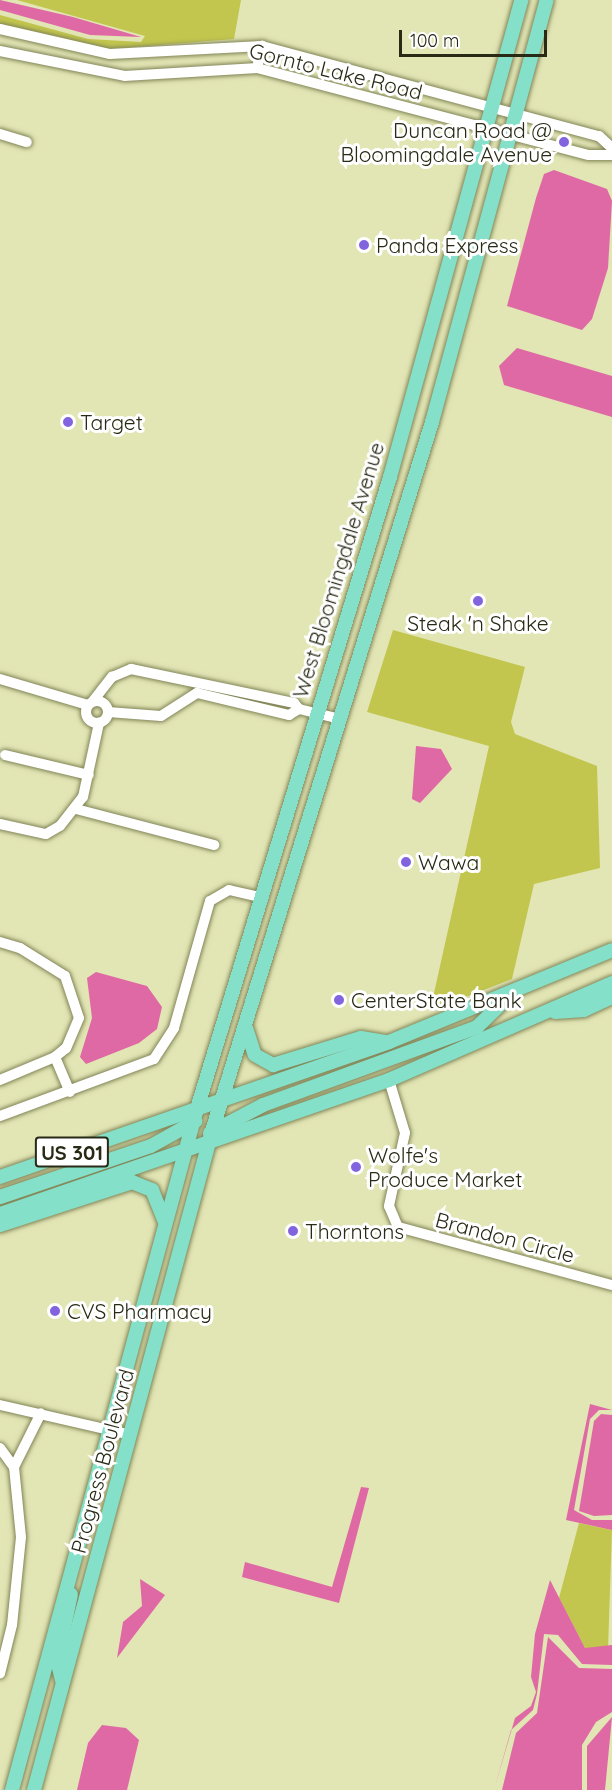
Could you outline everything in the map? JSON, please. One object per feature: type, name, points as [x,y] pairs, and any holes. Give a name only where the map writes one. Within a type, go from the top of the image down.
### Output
[{"type":"main road","name":"West Bloomingdale Avenue","points":[[186,1150],[260,897],[408,412],[521,0]]},
{"type":"main road","points":[[210,1137],[217,1104],[246,1023],[432,422],[547,0]]},
{"type":"main road","points":[[408,412],[432,422]]},
{"type":"main road","points":[[0,1197],[151,1146],[217,1104],[389,1042],[512,994],[612,950]]},
{"type":"main road","points":[[597,990],[612,976]]},
{"type":"main road","name":"US 301","points":[[0,1214],[186,1150],[210,1137],[389,1080],[612,983]]},
{"type":"main road","points":[[210,1137],[263,1106],[477,1027],[512,994]]},
{"type":"main road","points":[[547,1013],[584,1010],[612,996]]},
{"type":"main road","points":[[246,1023],[251,1050],[269,1065],[361,1038],[389,1042]]},
{"type":"main road","name":"US 301","points":[[0,1177],[195,1118]]},
{"type":"main road","name":"Progress Boulevard","points":[[34,1790],[210,1137]]},
{"type":"main road","name":"Progress Boulevard","points":[[12,1790],[108,1430],[186,1150]]},
{"type":"main road","points":[[0,1225],[132,1182],[152,1190],[166,1224]]},
{"type":"main road","points":[[63,1682],[57,1660],[100,1482],[98,1469]]},
{"type":"street","name":"Gornto Lake Road","points":[[0,29],[122,55],[262,46],[599,136],[612,148]]},
{"type":"street","points":[[257,68],[262,46]]},
{"type":"street","name":"Gornto Lake Road","points":[[0,51],[125,76],[257,68],[588,155],[612,155]]},
{"type":"street","points":[[0,134],[27,142]]},
{"type":"street","points":[[99,723],[86,716],[91,703],[111,677],[130,669],[294,702],[299,709],[340,719]]},
{"type":"street","points":[[0,679],[91,703],[104,703],[108,712]]},
{"type":"street","points":[[108,712],[161,716],[205,693],[289,715],[299,709]]},
{"type":"street","points":[[0,824],[46,834],[76,809],[89,775],[99,723],[108,712]]},
{"type":"street","points":[[5,755],[89,775]]},
{"type":"street","points":[[76,809],[214,845]]},
{"type":"street","points":[[0,1116],[154,1059],[174,1028],[210,901],[229,890],[260,897]]},
{"type":"street","points":[[0,942],[20,948],[65,976],[76,996],[79,1017],[72,1038],[55,1057],[0,1080]]},
{"type":"street","points":[[55,1057],[70,1092]]},
{"type":"street","name":"Brandon Circle","points":[[389,1080],[405,1132],[390,1199],[398,1227],[612,1285]]},
{"type":"street","points":[[0,1405],[131,1435]]},
{"type":"street","points":[[14,1467],[41,1413]]},
{"type":"street","points":[[0,1448],[14,1467],[21,1536],[12,1625],[0,1674]]},
{"type":"shaded area","points":[[0,0],[73,17],[141,37],[90,35],[0,10]]},
{"type":"shaded area","points":[[17,0],[241,0],[234,39],[110,49],[0,24],[0,15],[88,39],[141,42],[145,36]]},
{"type":"shaded area","points":[[554,170],[607,189],[612,201],[608,268],[592,319],[582,330],[507,306],[544,174]]},
{"type":"shaded area","points":[[517,348],[612,376],[612,417],[504,385],[499,366]]},
{"type":"shaded area","points":[[393,630],[525,667],[511,722],[515,734],[597,766],[600,868],[534,884],[512,979],[430,1011],[489,746],[367,712]]},
{"type":"shaded area","points":[[416,746],[441,749],[452,769],[420,803],[412,799]]},
{"type":"shaded area","points":[[96,972],[147,986],[162,1007],[157,1029],[139,1043],[86,1064],[80,1057],[92,1018],[87,978]]},
{"type":"shaded area","points":[[590,1404],[612,1410],[599,1410],[590,1419],[574,1510],[592,1520],[612,1520],[612,1530],[566,1520]]},
{"type":"shaded area","points":[[601,1414],[612,1415],[612,1515],[594,1516],[579,1511],[594,1421]]},
{"type":"shaded area","points":[[361,1487],[369,1488],[339,1603],[242,1577],[245,1562],[332,1587]]},
{"type":"shaded area","points":[[579,1523],[612,1530],[608,1649],[585,1648],[559,1598]]},
{"type":"shaded area","points":[[140,1579],[165,1595],[117,1658],[123,1622],[142,1606]]},
{"type":"shaded area","points":[[550,1580],[585,1648],[612,1645],[612,1665],[582,1664],[558,1635],[544,1634],[537,1694],[533,1710],[512,1729],[515,1718],[531,1706],[536,1692],[531,1677],[535,1634]]},
{"type":"shaded area","points":[[548,1637],[579,1668],[612,1669],[612,1712],[596,1722],[582,1745],[582,1790],[502,1790],[516,1733],[537,1713]]},
{"type":"shaded area","points":[[612,1717],[605,1790],[587,1790],[587,1746]]},
{"type":"shaded area","points":[[102,1725],[126,1728],[139,1740],[127,1790],[77,1790],[88,1743]]},
{"type":"place","name":"Duncan Road @ Bloomingdale Avenue","points":[[564,142]]},
{"type":"place","name":"Panda Express","points":[[364,245]]},
{"type":"place","name":"Target","points":[[68,422]]},
{"type":"place","name":"Steak 'n Shake","points":[[478,601]]},
{"type":"place","name":"Wawa","points":[[406,862]]},
{"type":"place","name":"CenterState Bank","points":[[339,1000]]},
{"type":"place","name":"Wolfe's Produce Market","points":[[356,1167]]},
{"type":"place","name":"Thorntons","points":[[293,1231]]},
{"type":"place","name":"CVS Pharmacy","points":[[55,1311]]}]
